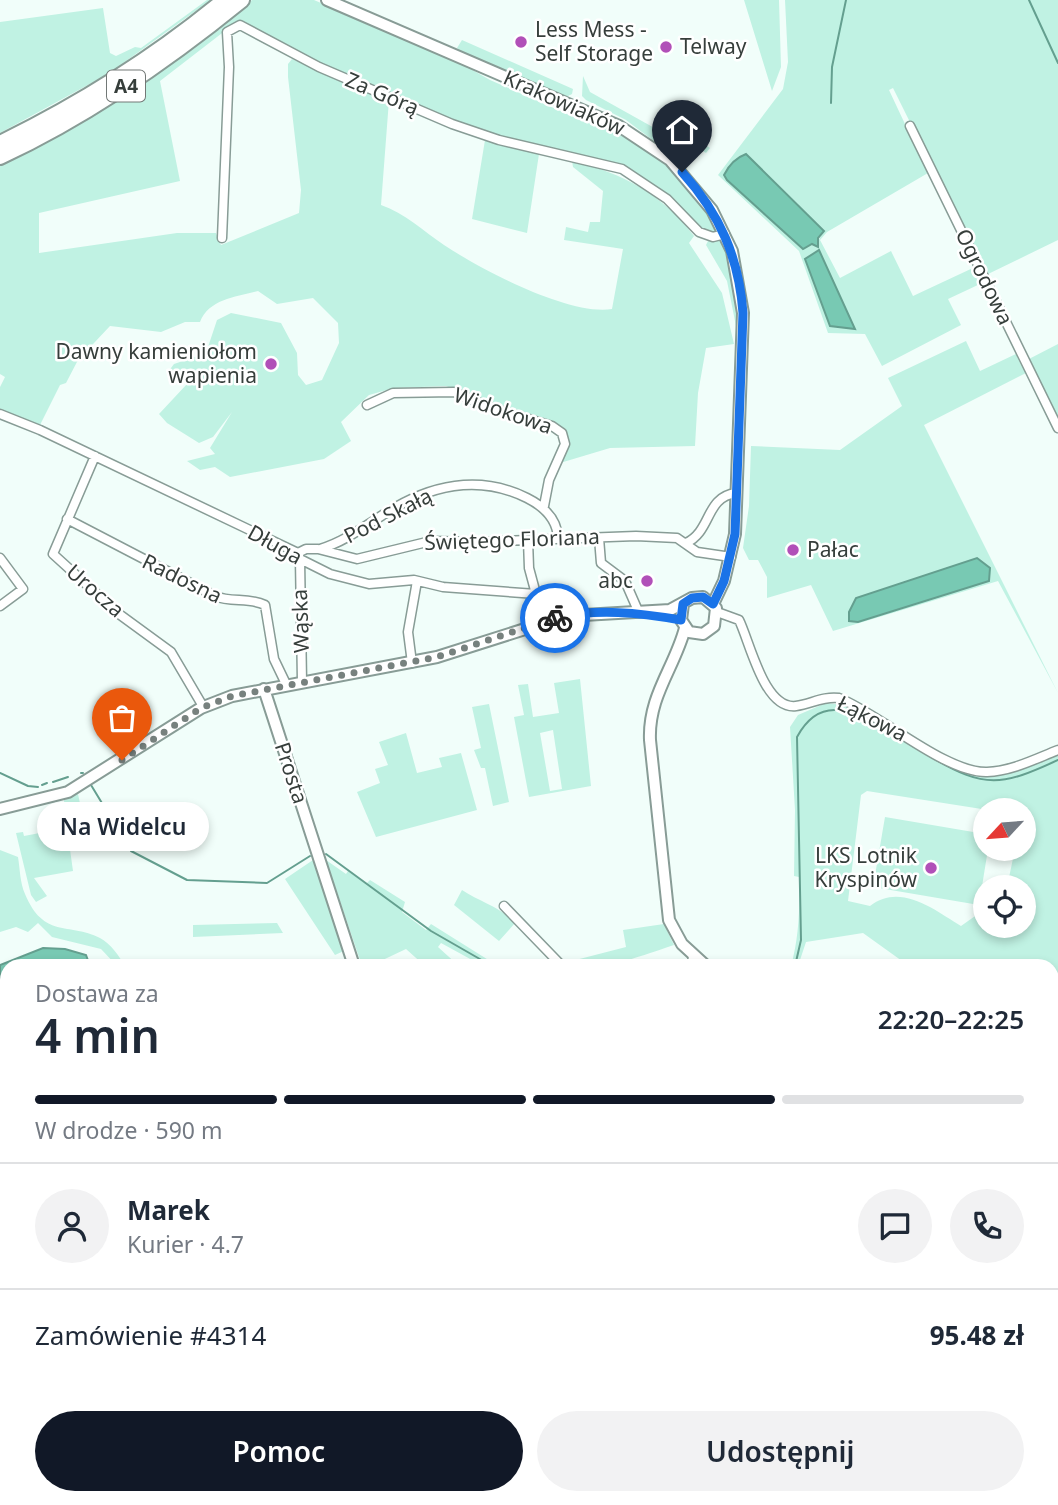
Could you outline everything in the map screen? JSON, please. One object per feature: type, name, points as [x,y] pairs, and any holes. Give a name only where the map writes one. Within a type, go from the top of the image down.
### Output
[{"type":"highway","name":"A4","points":[[0,143],[61,112],[127,72],[224,0]]},
{"type":"highway","name":"A4","points":[[0,157],[113,95],[177,51],[242,0]]},
{"type":"main road","name":"Krakowiaków","points":[[327,0],[631,133],[682,172],[703,195],[725,234],[737,268],[743,313],[731,557],[711,604]]},
{"type":"main road","points":[[0,810],[42,801],[84,783],[201,708],[232,696],[412,663],[460,651],[559,618],[595,612],[639,613],[675,609],[692,598],[711,604],[714,626],[706,633],[639,613]]},
{"type":"main road","points":[[683,604],[687,627],[656,693],[650,720],[650,740],[668,914],[676,934],[691,959]]},
{"type":"main road","name":"Prosta","points":[[264,689],[352,959]]},
{"type":"street","name":"Za Górą","points":[[222,238],[229,67],[227,32],[240,25],[319,67],[452,124],[499,140],[622,169],[667,200],[699,232],[713,237],[725,234]]},
{"type":"street","name":"Ogrodowa","points":[[910,126],[1058,428]]},
{"type":"street","name":"Widokowa","points":[[367,405],[393,393],[454,392],[492,408],[552,426],[562,433],[565,444],[547,487],[544,506]]},
{"type":"street","name":"Długa","points":[[1,418],[95,456],[299,556],[330,574],[369,584],[418,581],[443,587],[536,594]]},
{"type":"street","name":"Urocza","points":[[95,456],[53,554],[119,614],[171,652],[201,703],[201,708]]},
{"type":"street","name":"Pod Skałą","points":[[318,549],[342,540],[425,492],[463,483],[510,489],[544,506]]},
{"type":"street","points":[[686,544],[701,534],[720,496],[736,493]]},
{"type":"street","points":[[544,506],[557,530],[558,538]]},
{"type":"street","name":"Radosna","points":[[66,519],[215,596],[230,602],[258,601],[265,605],[274,659],[286,684]]},
{"type":"street","name":"Świętego Floriana","points":[[299,556],[306,549],[318,549],[357,559],[431,541],[643,536],[677,538],[697,552],[731,557]]},
{"type":"street","points":[[598,538],[601,563],[625,581],[639,613]]},
{"type":"street","points":[[528,540],[528,568],[536,594],[553,606],[559,618]]},
{"type":"street","name":"Wąska","points":[[299,556],[302,682]]},
{"type":"street","points":[[0,558],[23,589],[0,606]]},
{"type":"street","points":[[412,663],[408,632],[418,581]]},
{"type":"street","name":"Łąkowa","points":[[711,604],[730,618],[739,620],[764,684],[783,704],[797,706],[823,698],[839,698],[939,755],[972,770],[1013,768],[1058,750]]},
{"type":"street","points":[[714,626],[730,618]]},
{"type":"street","points":[[503,906],[555,959]]},
{"type":"shaded area","points":[[207,0],[211,0],[108,74],[0,133],[0,22],[103,8],[110,53],[116,56],[135,47],[141,48]]},
{"type":"shaded area","points":[[252,0],[314,0],[462,64],[490,80],[574,117],[603,126],[646,149],[672,170],[694,193],[717,230],[715,234],[703,232],[620,165],[496,136],[453,122],[317,63],[239,20],[160,81],[180,181],[39,213],[39,253],[177,233],[216,233],[221,245],[299,213],[301,190],[288,77],[288,64],[292,59],[389,100],[381,205],[406,217],[460,255],[525,289],[573,305],[612,309],[623,249],[564,240],[566,227],[588,232],[590,222],[600,222],[603,191],[573,167],[572,161],[625,179],[669,208],[694,236],[689,243],[722,293],[734,344],[706,348],[698,393],[695,446],[610,448],[560,463],[567,448],[565,432],[446,386],[394,388],[369,395],[341,422],[351,441],[324,459],[230,477],[215,467],[200,470],[187,461],[215,454],[210,448],[232,412],[213,437],[199,443],[167,423],[159,414],[187,384],[168,372],[174,364],[206,353],[217,320],[231,313],[281,323],[297,353],[298,375],[306,385],[322,380],[339,343],[338,323],[313,298],[277,304],[258,291],[232,297],[217,304],[204,314],[200,322],[185,322],[161,332],[110,326],[78,360],[66,383],[60,385],[40,425],[0,410],[0,387],[5,377],[0,374],[0,166],[121,97],[215,28],[219,30]]},
{"type":"shaded area","points":[[744,0],[779,0],[781,67],[772,91]]},
{"type":"shaded area","points":[[785,0],[1058,0],[1058,240],[986,275],[893,88],[889,90],[928,173],[827,232],[820,240],[840,278],[891,251],[913,296],[975,267],[981,278],[980,284],[948,299],[961,325],[882,366],[865,334],[828,333],[799,251],[718,175],[783,89],[788,62]],"holes":[[[746,154],[824,231],[817,243],[802,249],[727,181],[724,175]],[[819,250],[854,329],[805,259]]]},
{"type":"shaded area","points":[[462,40],[573,89],[572,94],[566,97],[460,51],[457,48]]},
{"type":"shaded area","points":[[583,76],[590,92],[658,130],[692,136],[710,148],[706,153],[692,143],[663,148],[626,120],[586,100],[582,96]]},
{"type":"shaded area","points":[[485,140],[539,154],[527,233],[472,219]]},
{"type":"shaded area","points":[[746,154],[824,231],[818,238],[818,247],[812,244],[803,249],[727,180],[724,175],[728,168]]},
{"type":"shaded area","points":[[708,241],[721,241],[730,259],[737,298],[737,331],[727,281],[706,245]]},
{"type":"shaded area","points":[[819,250],[855,329],[830,326],[805,259]]},
{"type":"shaded area","points":[[966,341],[980,371],[1018,353],[1026,373],[924,425],[1058,693],[998,581],[833,631],[811,585],[767,598],[767,577],[758,560],[749,560],[743,548],[749,506],[751,446],[840,450],[902,406],[888,378]]},
{"type":"shaded area","points":[[1058,344],[1058,423],[1027,360]]},
{"type":"shaded area","points":[[977,558],[990,568],[989,581],[858,622],[849,621],[849,612],[856,598]]},
{"type":"shaded area","points":[[580,679],[591,786],[529,797],[514,717],[524,715],[518,685],[528,684],[533,717],[559,713],[554,683]],"holes":[[[553,730],[562,789],[550,791],[540,733]]]},
{"type":"shaded area","points":[[826,703],[845,705],[858,711],[965,772],[989,775],[1012,771],[1058,755],[1058,959],[899,959],[863,933],[806,942],[800,959],[793,959],[799,911],[799,877],[794,876],[795,810],[790,727],[798,715]],"holes":[[[867,791],[973,808],[973,798],[1036,798],[1036,861],[1012,861],[1010,875],[1036,875],[1036,938],[973,938],[973,918],[961,926],[929,906],[905,898],[881,899],[870,906],[848,901],[861,795]]]},
{"type":"shaded area","points":[[489,704],[509,802],[493,806],[485,768],[481,768],[474,750],[481,748],[472,707]]},
{"type":"shaded area","points":[[406,733],[417,773],[442,767],[439,758],[461,753],[477,810],[376,837],[357,792],[380,783],[375,769],[388,765],[379,742]]},
{"type":"shaded area","points":[[78,794],[85,827],[67,828],[73,871],[34,878],[47,896],[36,902],[31,895],[16,833],[23,832],[24,836],[66,828],[64,800]]},
{"type":"shaded area","name":"LKS Lotnik Kryspinów","points":[[885,817],[973,832],[973,861],[986,861],[984,875],[973,875],[973,904],[873,887]]},
{"type":"shaded area","points":[[0,850],[18,857],[23,890],[40,918],[58,927],[100,938],[120,959],[110,959],[101,949],[52,937],[38,923],[28,932],[16,927],[0,932]]},
{"type":"shaded area","points":[[313,860],[346,950],[335,955],[285,879]]},
{"type":"shaded area","points":[[326,860],[366,884],[370,880],[405,902],[402,912],[426,930],[431,924],[487,959],[470,959],[441,943],[438,947],[451,959],[417,959],[406,949],[385,959],[360,959]]},
{"type":"shaded area","points":[[462,890],[497,909],[515,923],[499,941],[454,905]]},
{"type":"shaded area","points":[[277,923],[283,933],[193,937],[193,925]]},
{"type":"shaded area","points":[[664,924],[674,945],[630,959],[580,959],[626,947],[623,930]]},
{"type":"shaded area","points":[[43,948],[65,949],[86,955],[87,959],[15,959]]},
{"type":"waterway","points":[[831,103],[832,67],[846,0]]},
{"type":"waterway","points":[[1029,0],[1058,63]]},
{"type":"waterway","points":[[797,959],[801,940],[797,737],[806,723],[816,715],[838,710],[862,717],[888,730]]},
{"type":"waterway","points":[[931,757],[966,775],[994,780],[1022,775],[1058,760]]},
{"type":"waterway","points":[[0,773],[28,786],[38,787]]},
{"type":"waterway","points":[[53,782],[68,777]]},
{"type":"waterway","points":[[42,785],[47,783]]},
{"type":"waterway","points":[[91,785],[131,851],[187,880],[267,883],[310,856]]},
{"type":"waterway","points":[[326,854],[431,931],[480,959]]},
{"type":"way so far","points":[[122,760],[201,708],[232,696],[437,657],[555,618]]},
{"type":"place","name":"Less Mess - Self Storage","points":[[521,42]]},
{"type":"place","name":"Telway","points":[[666,47]]},
{"type":"place","name":"Dawny kamieniołom wapienia","points":[[271,364]]},
{"type":"place","name":"Pałac","points":[[793,550]]},
{"type":"place","name":"abc","points":[[647,581]]},
{"type":"place","name":"Na Widelcu","points":[[122,760]]},
{"type":"place","name":"LKS Lotnik Kryspinów","points":[[931,868]]},
{"type":"route","points":[[555,618],[605,612],[639,613],[681,620],[683,604],[692,598],[703,597],[713,604],[731,557],[735,534],[743,313],[741,288],[732,251],[719,222],[703,195],[682,172]]}]
